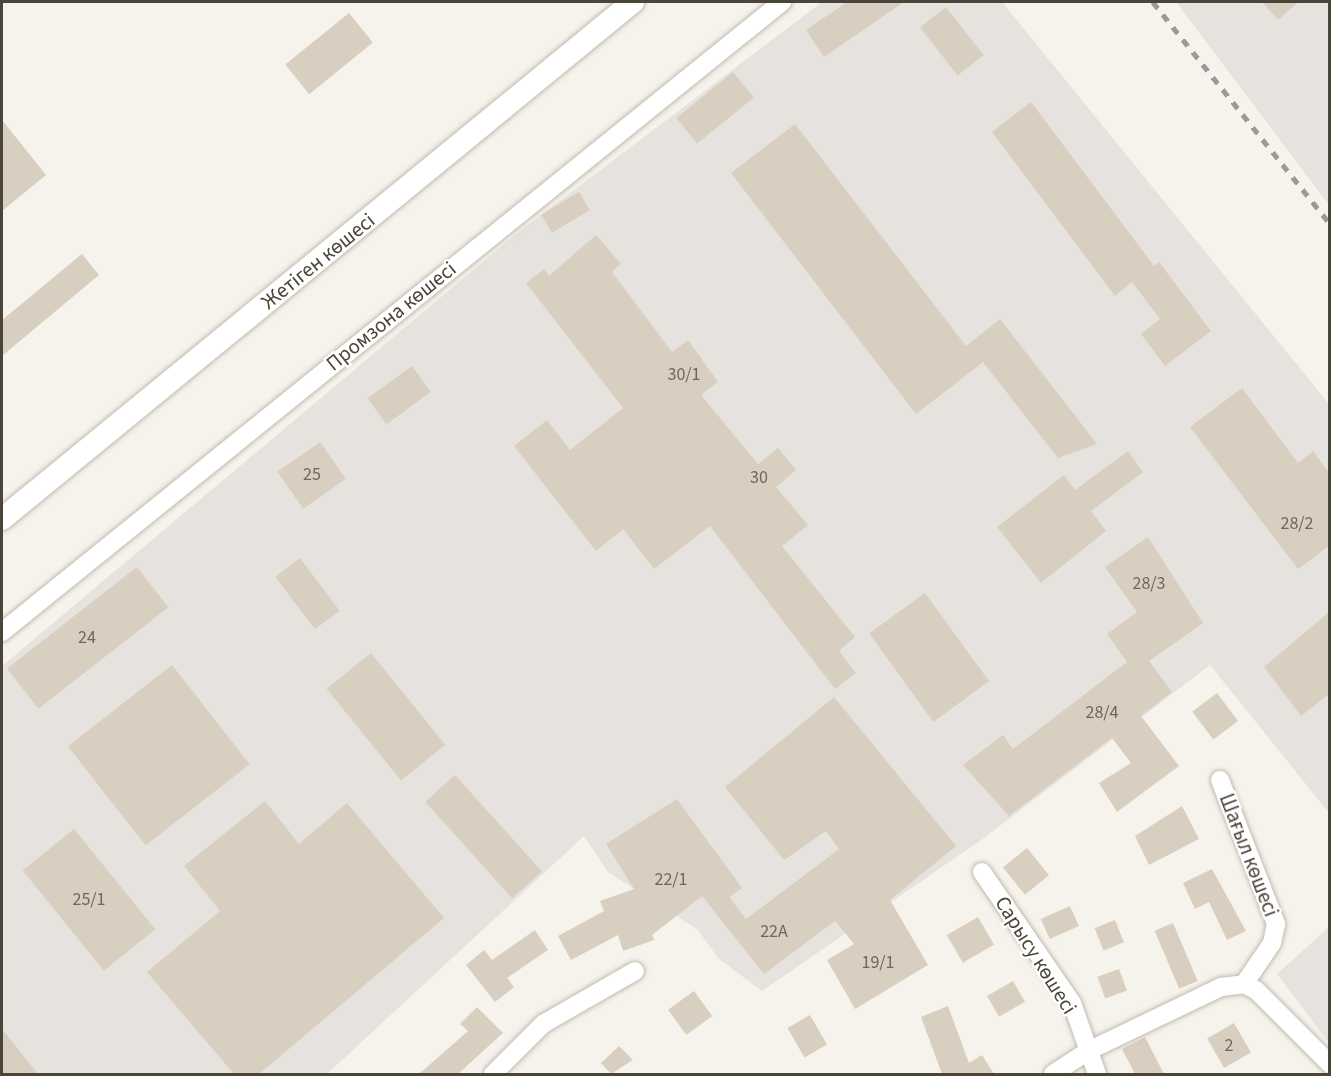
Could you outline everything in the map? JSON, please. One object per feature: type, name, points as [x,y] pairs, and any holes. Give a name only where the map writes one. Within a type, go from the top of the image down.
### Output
[{"type":"street","name":"Жетіген көшесі","points":[[2,519],[633,2]]},
{"type":"street","name":"Промзона көшесі","points":[[2,632],[782,2]]},
{"type":"street","name":"Шағыл көшесі","points":[[1220,780],[1276,924],[1272,943],[1244,984]]},
{"type":"street","name":"Сарысу көшесі","points":[[982,872],[1072,1003],[1097,1074]]},
{"type":"street","points":[[493,1074],[543,1024],[635,971]]},
{"type":"street","points":[[1053,1074],[1088,1051],[1221,987],[1244,984],[1256,990],[1329,1064]]},
{"type":"shaded area","points":[[822,2],[1002,2],[1329,404],[1329,813],[1210,665],[984,838],[762,991],[719,959],[697,929],[608,872],[584,836],[327,1074],[2,1074],[2,666],[516,234]]},
{"type":"shaded area","points":[[1176,2],[1329,2],[1329,205]]},
{"type":"shaded area","points":[[1329,927],[1329,1043],[1277,974]]},
{"type":"building","points":[[847,2],[904,2],[824,57],[806,30]]},
{"type":"building","points":[[1262,2],[1298,2],[1278,20]]},
{"type":"building","points":[[946,7],[984,55],[958,75],[920,27]]},
{"type":"building","points":[[349,13],[373,43],[309,94],[285,65]]},
{"type":"building","points":[[733,72],[754,98],[697,144],[676,118]]},
{"type":"building","points":[[1031,102],[1154,266],[1159,262],[1211,331],[1165,366],[1141,334],[1160,319],[1132,282],[1115,296],[992,132]]},
{"type":"building","points":[[2,120],[46,175],[2,211]]},
{"type":"building","points":[[795,124],[966,346],[1000,319],[1097,444],[1058,458],[983,362],[916,414],[731,173]]},
{"type":"building","points":[[579,192],[590,210],[552,233],[541,215]]},
{"type":"building","points":[[596,235],[621,264],[612,272],[672,352],[688,340],[718,382],[701,395],[758,464],[778,448],[796,470],[776,487],[808,525],[782,546],[855,637],[839,651],[856,673],[835,689],[710,526],[654,569],[623,529],[596,551],[514,446],[547,420],[570,450],[623,408],[526,283],[544,269],[549,276]]},
{"type":"building","points":[[82,254],[99,275],[2,356],[2,320]]},
{"type":"building","points":[[412,366],[431,392],[386,424],[368,398]]},
{"type":"building","points":[[1242,388],[1298,463],[1313,451],[1329,473],[1329,546],[1298,569],[1190,427]]},
{"type":"building","points":[[320,442],[346,479],[303,509],[277,472]]},
{"type":"building","points":[[1128,451],[1143,472],[1091,511],[1106,531],[1041,583],[997,527],[1064,475],[1075,490]]},
{"type":"building","points":[[1148,537],[1203,623],[1149,661],[1172,692],[1141,716],[1179,766],[1117,812],[1099,783],[1131,763],[1112,738],[1009,816],[963,765],[1003,735],[1013,749],[1127,662],[1107,634],[1137,612],[1105,567]]},
{"type":"building","points":[[300,558],[340,611],[315,629],[275,577]]},
{"type":"building","points":[[137,567],[168,607],[38,709],[7,669]]},
{"type":"building","points":[[925,593],[989,681],[933,722],[869,634]]},
{"type":"building","points":[[1329,612],[1329,694],[1301,716],[1264,667]]},
{"type":"building","points":[[371,653],[445,745],[401,781],[327,689]]},
{"type":"building","points":[[172,665],[250,764],[146,846],[68,746]]},
{"type":"building","points":[[1217,693],[1238,721],[1213,740],[1192,712]]},
{"type":"building","points":[[834,697],[956,846],[890,900],[928,965],[855,1009],[827,960],[854,944],[835,921],[764,974],[702,896],[652,935],[654,940],[623,951],[618,935],[571,960],[558,936],[604,911],[600,901],[634,889],[606,844],[677,799],[742,888],[729,897],[746,919],[839,849],[826,831],[784,860],[725,787]]},
{"type":"building","points":[[455,775],[542,872],[512,898],[425,802]]},
{"type":"building","points":[[265,801],[299,844],[347,803],[444,918],[259,1074],[234,1074],[147,972],[220,911],[184,866]]},
{"type":"building","points":[[1182,806],[1199,839],[1149,865],[1135,836]]},
{"type":"building","points":[[74,829],[155,929],[104,971],[23,871]]},
{"type":"building","points":[[1027,848],[1049,875],[1025,895],[1003,868]]},
{"type":"building","points":[[1212,869],[1246,931],[1227,940],[1209,902],[1195,909],[1183,883]]},
{"type":"building","points":[[1070,906],[1079,926],[1050,939],[1041,919]]},
{"type":"building","points":[[978,917],[994,945],[963,963],[947,935]]},
{"type":"building","points":[[1115,920],[1124,942],[1104,950],[1095,928]]},
{"type":"building","points":[[1173,923],[1198,981],[1179,989],[1155,931]]},
{"type":"building","points":[[535,930],[548,950],[507,978],[514,987],[495,1002],[466,965],[484,950],[492,960]]},
{"type":"building","points":[[1119,969],[1127,991],[1105,998],[1097,977]]},
{"type":"building","points":[[1013,981],[1025,1002],[999,1017],[987,996]]},
{"type":"building","points":[[694,991],[712,1016],[686,1035],[668,1010]]},
{"type":"building","points":[[948,1006],[969,1063],[982,1055],[994,1074],[942,1074],[921,1017]]},
{"type":"building","points":[[477,1007],[503,1033],[458,1074],[419,1074],[468,1031],[460,1024]]},
{"type":"building","points":[[810,1015],[827,1044],[804,1057],[787,1028]]},
{"type":"building","points":[[1234,1023],[1251,1052],[1224,1068],[1207,1038]]},
{"type":"building","points":[[2,1029],[38,1074],[2,1074]]},
{"type":"building","points":[[1145,1037],[1164,1074],[1135,1074],[1122,1049]]},
{"type":"building","points":[[619,1046],[633,1060],[611,1074],[601,1063]]},
{"type":"railway","points":[[1153,2],[1330,224]]}]
